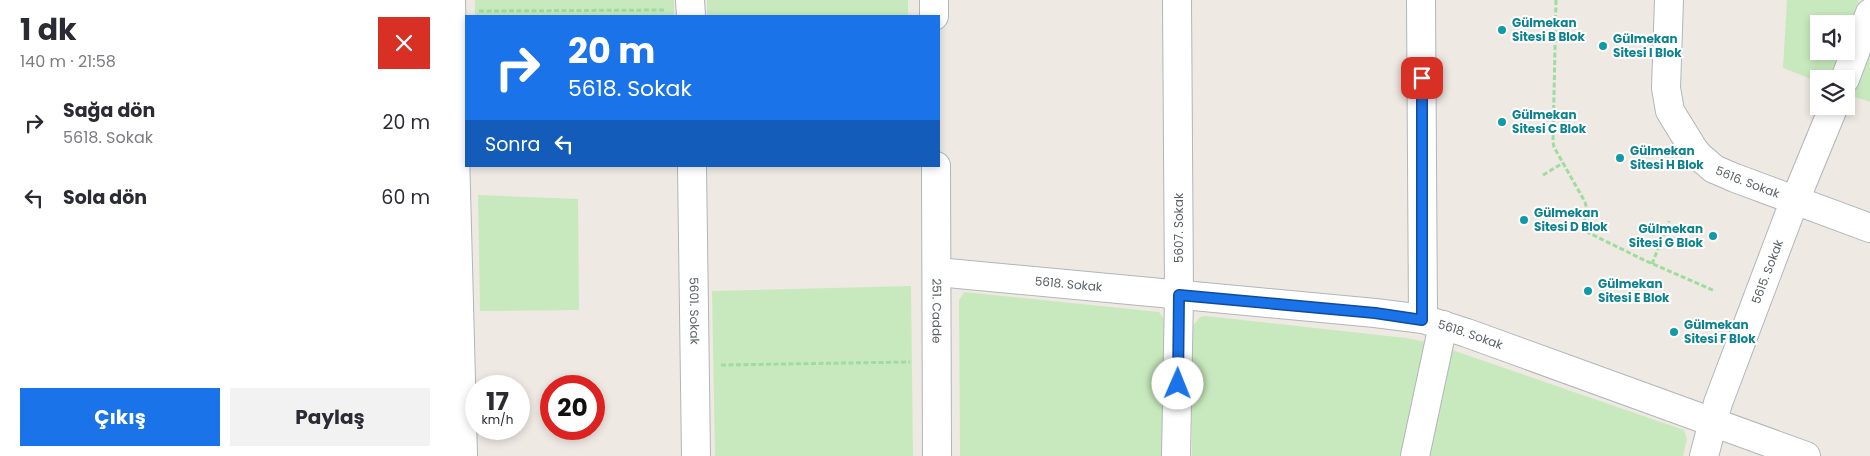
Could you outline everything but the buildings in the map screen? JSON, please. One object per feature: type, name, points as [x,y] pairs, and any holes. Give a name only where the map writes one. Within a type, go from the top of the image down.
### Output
[{"type":"street","points":[[934,0],[934,15]]},
{"type":"street","name":"5607. Sokak","points":[[1176,456],[1179,295],[1177,0]]},
{"type":"street","points":[[1415,456],[1433,322],[1421,0]]},
{"type":"street","name":"5616. Sokak","points":[[1670,0],[1666,96],[1670,111],[1694,150],[1707,163],[1724,174],[1870,228]]},
{"type":"street","points":[[451,5],[452,110],[463,456]]},
{"type":"street","points":[[1848,70],[1870,13]]},
{"type":"street","name":"5615. Sokak","points":[[1704,456],[1712,421],[1795,201],[1830,115]]},
{"type":"street","name":"5601. Sokak","points":[[692,167],[696,456]]},
{"type":"street","name":"251. Cadde","points":[[936,167],[937,456]]},
{"type":"street","name":"5618. Sokak","points":[[937,272],[1375,313],[1433,322],[1806,456]]},
{"type":"path","points":[[1556,0],[1553,142],[1585,202],[1584,224],[1586,230],[1652,264],[1715,291]]},
{"type":"path","points":[[451,5],[690,9]]},
{"type":"path","points":[[1543,175],[1563,163]]},
{"type":"path","points":[[1652,264],[1669,221]]},
{"type":"path","points":[[713,365],[912,362]]},
{"type":"green space","points":[[475,0],[674,0],[674,15],[475,15]]},
{"type":"green space","points":[[707,0],[908,0],[908,15],[707,15]]},
{"type":"green space","points":[[1787,0],[1859,0],[1854,15],[1810,15],[1810,60],[1838,60],[1835,70],[1810,70],[1810,78],[1783,68]]},
{"type":"green space","points":[[1870,50],[1870,102],[1855,97],[1855,88]]},
{"type":"green space","points":[[478,195],[578,199],[579,310],[480,311]]},
{"type":"green space","points":[[911,286],[913,456],[715,456],[712,291]]},
{"type":"green space","points":[[964,292],[1159,312],[1165,320],[1163,456],[960,456],[959,300]]},
{"type":"green space","points":[[1205,316],[1406,338],[1432,343],[1684,430],[1687,439],[1683,456],[1192,456],[1192,327],[1200,317]]},
{"type":"place","name":"Gülmekan Sitesi B Blok","points":[[1502,30]]},
{"type":"place","name":"Gülmekan Sitesi I Blok","points":[[1603,46]]},
{"type":"place","name":"Gülmekan Sitesi C Blok","points":[[1502,122]]},
{"type":"place","name":"Gülmekan Sitesi H Blok","points":[[1620,158]]},
{"type":"place","name":"Gülmekan Sitesi D Blok","points":[[1524,220]]},
{"type":"place","name":"Gülmekan Sitesi G Blok","points":[[1713,236]]},
{"type":"place","name":"Gülmekan Sitesi E Blok","points":[[1588,291]]},
{"type":"place","name":"Gülmekan Sitesi F Blok","points":[[1674,332]]},
{"type":"route","points":[[1178,384],[1179,295],[1375,313],[1422,320],[1422,78]]}]
